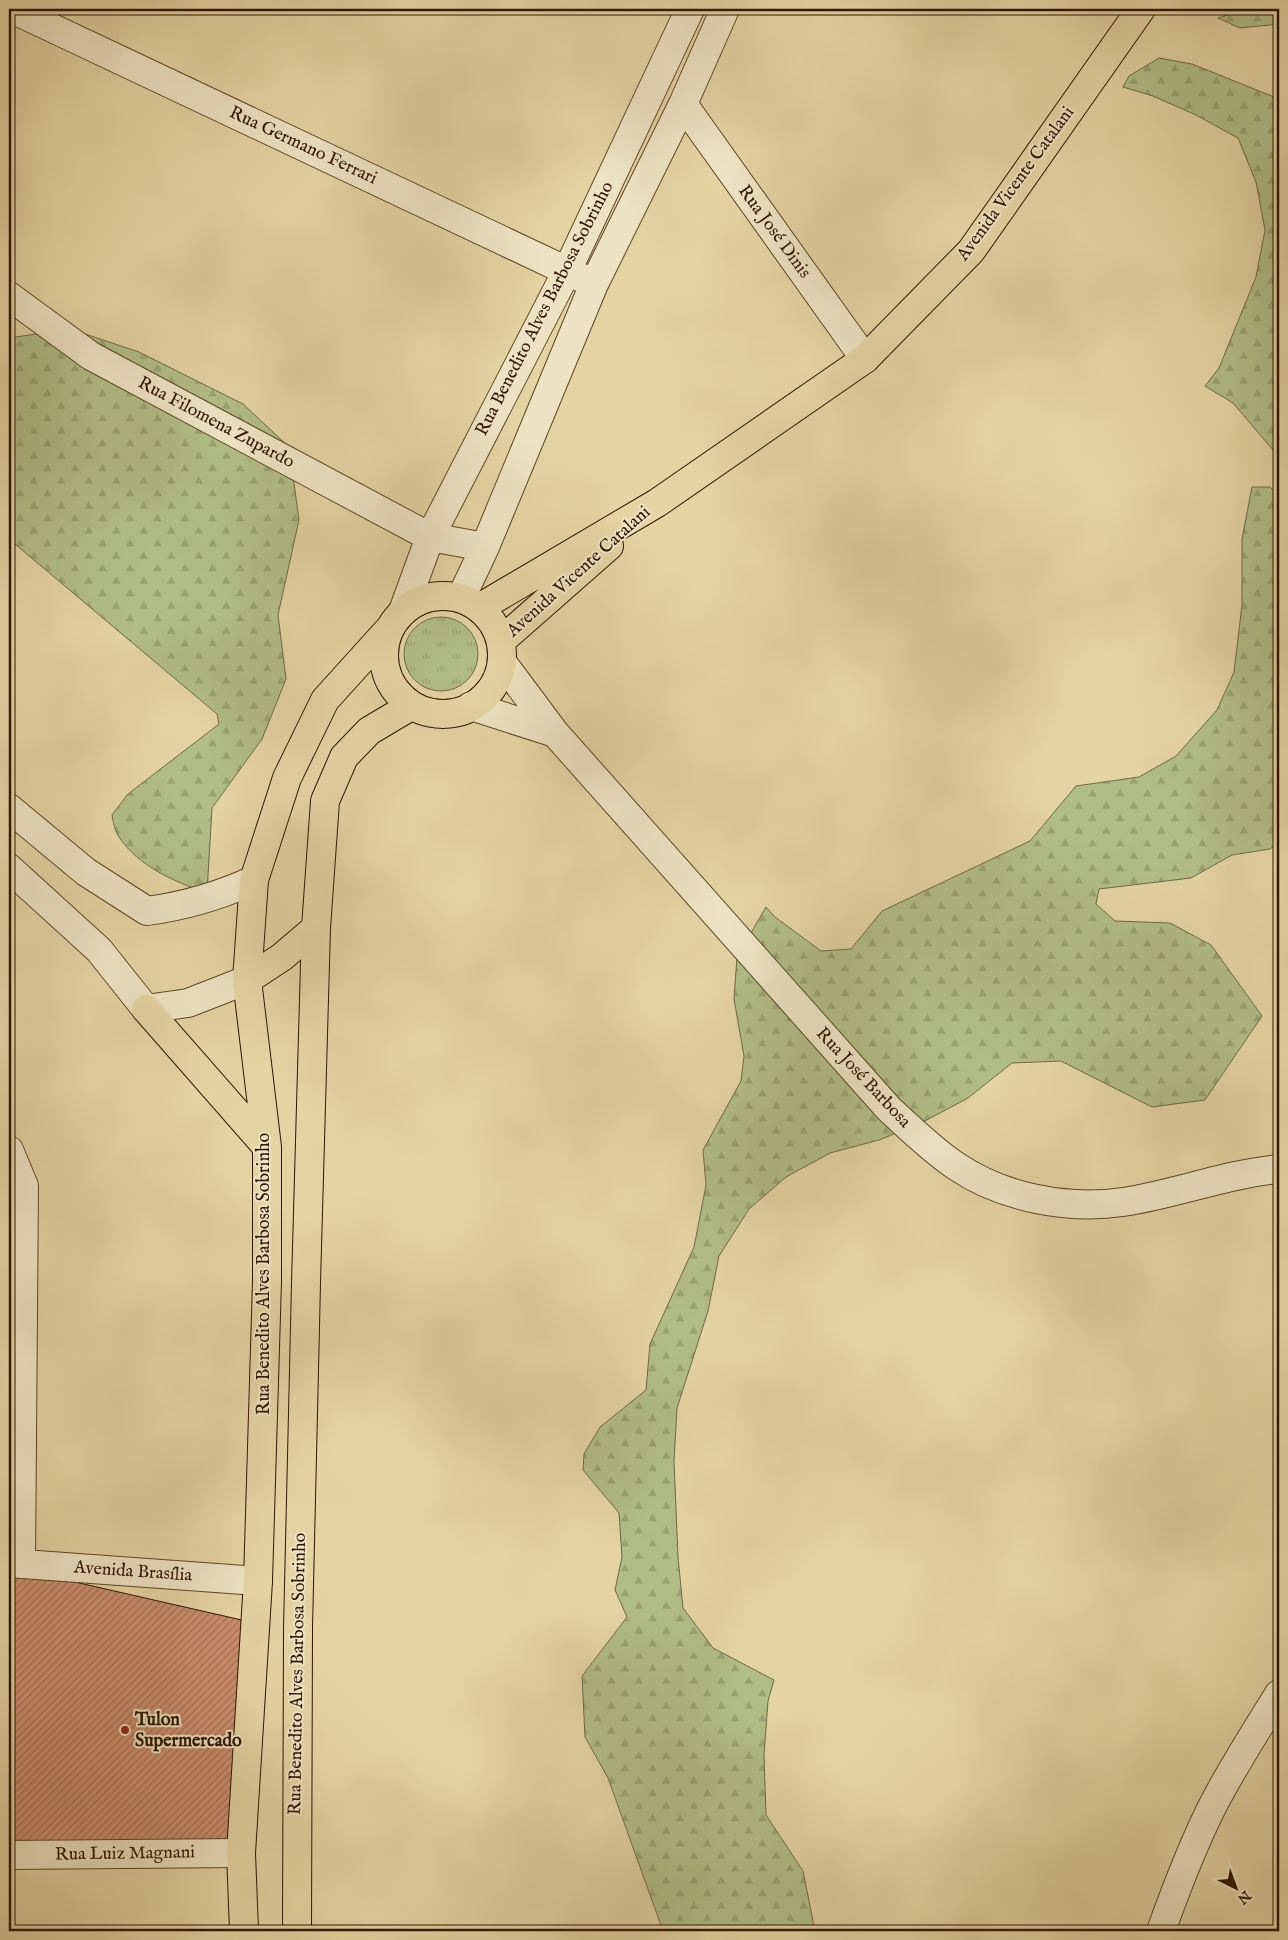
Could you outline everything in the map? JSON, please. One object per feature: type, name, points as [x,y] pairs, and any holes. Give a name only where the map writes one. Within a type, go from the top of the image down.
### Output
[{"type":"main road","name":"Avenida Vicente Catalani","points":[[470,603],[657,503],[865,360],[971,251],[1141,9]]},
{"type":"main road","name":"Avenida Vicente Catalani","points":[[501,652],[657,503]]},
{"type":"main road","points":[[441,595],[470,603],[493,622],[501,652],[496,680],[486,695],[471,706],[454,713],[436,713],[411,706],[390,682],[384,664],[384,645],[397,619],[420,600],[441,595]]},
{"type":"main road","name":"Rua Benedito Alves Barbosa Sobrinho","points":[[244,1931],[241,1853],[258,1581],[267,1281],[268,1147],[247,980],[254,880],[287,778],[326,700],[397,619]]},
{"type":"main road","name":"Rua Benedito Alves Barbosa Sobrinho","points":[[296,1931],[298,1629],[316,928],[325,801],[344,757],[369,731],[411,706]]},
{"type":"main road","points":[[247,980],[282,957],[316,928]]},
{"type":"main road","points":[[146,1009],[268,1147]]},
{"type":"street","name":"Rua Germano Ferrari","points":[[12,9],[594,284]]},
{"type":"street","name":"Rua Benedito Alves Barbosa Sobrinho","points":[[397,619],[430,537],[567,271],[690,9]]},
{"type":"street","name":"Rua Benedito Alves Barbosa Sobrinho","points":[[470,603],[485,547],[594,284],[683,104],[725,9]]},
{"type":"street","name":"Rua José Dinis","points":[[683,104],[865,360]]},
{"type":"street","name":"Rua Filomena Zupardo","points":[[9,296],[91,356],[430,537],[485,547]]},
{"type":"street","name":"Rua José Barbosa","points":[[501,652],[555,733],[889,1110],[930,1147],[957,1167],[988,1183],[1020,1195],[1053,1202],[1088,1204],[1123,1202],[1213,1180],[1279,1169]]},
{"type":"street","points":[[471,706],[555,733]]},
{"type":"street","points":[[9,808],[86,872],[147,911],[179,907],[218,896],[254,880]]},
{"type":"street","points":[[9,868],[99,950],[146,1009],[188,1003],[247,980]]},
{"type":"street","points":[[9,1150],[24,1186],[15,1564]]},
{"type":"street","name":"Avenida Brasília","points":[[15,1564],[258,1581]]},
{"type":"street","points":[[1160,1931],[1184,1868],[1212,1807],[1245,1747],[1279,1694]]},
{"type":"street","name":"Rua Luiz Magnani","points":[[9,1855],[241,1853]]},
{"type":"green space","points":[[1245,9],[1279,9],[1279,24],[1240,28],[1218,18]]},
{"type":"green space","points":[[1159,58],[1192,64],[1274,97],[1279,97],[1279,457],[1233,403],[1205,386],[1219,368],[1256,277],[1265,230],[1256,182],[1238,138],[1196,115],[1153,96],[1123,87],[1129,76]]},
{"type":"green space","points":[[70,329],[139,352],[243,404],[289,447],[299,520],[278,615],[286,679],[262,739],[212,808],[207,893],[182,884],[158,872],[136,856],[118,835],[112,815],[128,794],[219,724],[217,714],[9,539],[9,338]]},
{"type":"green space","points":[[1252,487],[1270,487],[1279,496],[1279,842],[1270,849],[1232,855],[1191,878],[1099,889],[1096,904],[1115,921],[1170,923],[1211,945],[1262,1016],[1205,1100],[1152,1107],[1061,1061],[1012,1063],[968,1098],[923,1122],[879,1140],[830,1153],[786,1177],[749,1209],[719,1256],[708,1311],[677,1408],[674,1461],[678,1557],[683,1608],[713,1648],[774,1680],[768,1701],[764,1755],[766,1815],[803,1871],[815,1931],[663,1931],[608,1778],[585,1737],[582,1676],[627,1617],[615,1590],[622,1557],[619,1513],[583,1470],[584,1454],[600,1427],[646,1390],[650,1344],[694,1247],[706,1185],[703,1150],[741,1081],[744,1056],[734,999],[737,957],[766,907],[775,917],[821,951],[851,949],[882,911],[1030,841],[1076,786],[1139,777],[1176,756],[1217,710],[1234,672],[1242,605],[1242,539]]},
{"type":"green space","points":[[441,617],[455,620],[467,628],[475,640],[478,654],[475,668],[467,680],[455,688],[441,691],[427,688],[415,680],[407,668],[404,654],[407,640],[415,628],[427,620]]},
{"type":"building","name":"Tulon Supermercado","points":[[9,1567],[246,1621],[235,1849],[9,1840]]},
{"type":"place","name":"Tulon Supermercado","points":[[125,1730]]}]
